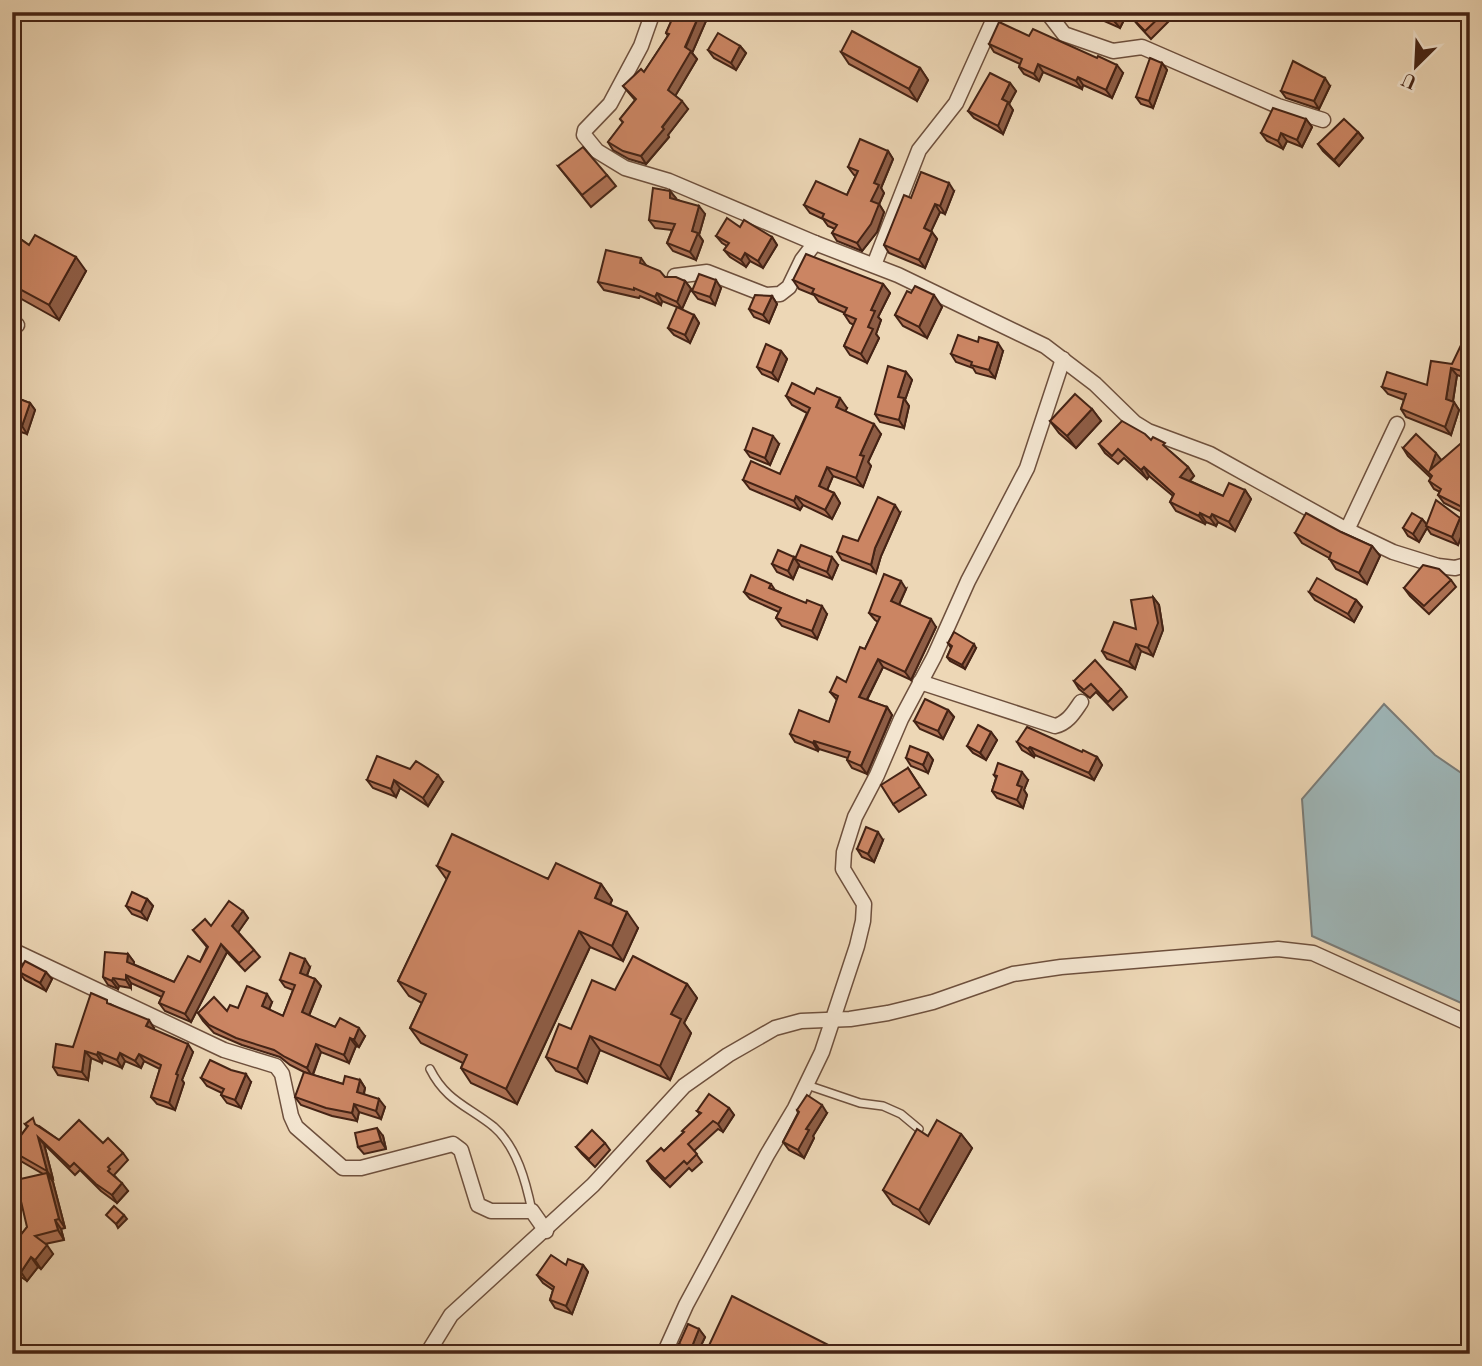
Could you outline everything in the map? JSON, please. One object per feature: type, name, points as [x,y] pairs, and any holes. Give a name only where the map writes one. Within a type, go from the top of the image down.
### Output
[{"type":"street","points":[[653,12],[641,46],[610,104],[584,130],[584,135],[597,151],[625,168],[669,181],[874,265],[1045,346],[1096,384],[1135,423],[1148,431],[1210,454],[1346,530],[1393,552],[1427,563],[1455,568],[1470,564]]},
{"type":"street","points":[[874,265],[919,149],[956,103],[997,12]]},
{"type":"street","points":[[1047,12],[1064,34],[1114,51],[1142,47],[1278,106],[1323,120]]},
{"type":"street","points":[[675,276],[707,272],[766,295],[780,294],[789,287],[802,260],[815,243]]},
{"type":"street","points":[[664,1354],[686,1305],[807,1085],[822,1052],[858,946],[864,912],[861,897],[843,869],[844,852],[855,817],[934,657],[968,580],[1027,468],[1063,359]]},
{"type":"street","points":[[1346,530],[1397,424]]},
{"type":"street","points":[[920,682],[1055,726],[1069,718],[1081,702]]},
{"type":"street","points":[[427,1354],[452,1315],[593,1185],[684,1086],[728,1055],[775,1028],[794,1022],[833,1020],[911,1007],[1013,974],[1061,967],[1279,949],[1313,954],[1332,961],[1470,1024]]},
{"type":"street","points":[[12,950],[224,1050],[276,1066],[282,1074],[296,1127],[339,1166],[361,1168],[453,1144],[460,1150],[478,1205],[491,1211],[532,1211],[546,1231]]},
{"type":"lane","points":[[430,1069],[444,1091],[496,1129],[508,1143],[527,1185],[532,1211]]},
{"type":"lane","points":[[807,1085],[860,1103],[883,1106],[901,1114],[919,1129]]},
{"type":"water","points":[[1384,704],[1435,755],[1470,779],[1470,1007],[1312,936],[1302,799]]},
{"type":"building","points":[[670,12],[700,13],[685,47],[691,51],[668,90],[682,101],[662,127],[664,129],[641,156],[623,151],[608,142],[623,122],[620,119],[636,99],[623,86],[641,69],[644,72],[669,34],[666,33],[673,17],[669,16]]},
{"type":"building","points":[[1097,12],[1118,12],[1114,21]]},
{"type":"building","points":[[1140,12],[1165,12],[1145,31],[1133,19]]},
{"type":"building","points":[[999,22],[1029,36],[1033,29],[1117,65],[1106,90],[1078,77],[1076,81],[1038,64],[1034,74],[1019,67],[1022,59],[989,44]]},
{"type":"building","points":[[852,31],[920,68],[909,89],[841,52]]},
{"type":"building","points":[[718,33],[740,46],[731,63],[708,50]]},
{"type":"building","points":[[1150,58],[1162,63],[1149,101],[1136,97]]},
{"type":"building","points":[[1293,61],[1325,78],[1314,101],[1281,91]]},
{"type":"building","points":[[990,73],[1010,83],[1002,99],[1008,102],[998,126],[968,111]]},
{"type":"building","points":[[1273,108],[1306,119],[1297,140],[1281,133],[1278,141],[1261,133]]},
{"type":"building","points":[[1344,119],[1358,132],[1334,160],[1318,144]]},
{"type":"building","points":[[860,139],[888,151],[874,183],[879,185],[871,201],[879,204],[871,224],[857,243],[832,233],[837,225],[822,218],[824,214],[804,205],[816,181],[847,195],[858,171],[848,167]]},
{"type":"building","points":[[583,147],[607,175],[582,195],[558,166]]},
{"type":"building","points":[[921,172],[949,183],[940,206],[935,204],[924,228],[932,232],[919,260],[884,245],[904,195],[911,198]]},
{"type":"building","points":[[653,188],[670,191],[670,198],[699,206],[692,231],[698,233],[690,252],[667,243],[675,224],[649,220]]},
{"type":"building","points":[[727,218],[740,227],[744,220],[772,237],[758,261],[745,253],[741,260],[724,250],[729,243],[716,236]]},
{"type":"building","points":[[12,233],[29,245],[35,235],[76,257],[49,305],[12,285],[12,276],[17,268],[12,265]]},
{"type":"building","points":[[606,250],[641,258],[640,263],[660,271],[665,277],[676,277],[685,281],[677,302],[657,293],[655,297],[634,288],[598,282]]},
{"type":"building","points":[[806,254],[883,284],[871,310],[875,311],[868,327],[873,329],[861,354],[844,346],[856,319],[844,314],[847,308],[812,293],[814,289],[793,280]]},
{"type":"building","points":[[699,274],[716,280],[710,297],[692,291]]},
{"type":"building","points":[[915,286],[934,295],[919,327],[895,315],[907,291],[911,293]]},
{"type":"building","points":[[755,295],[772,296],[763,315],[749,309]]},
{"type":"building","points":[[677,307],[694,315],[685,335],[668,328]]},
{"type":"building","points":[[958,335],[978,342],[979,337],[998,343],[989,370],[971,365],[972,362],[951,354]]},
{"type":"building","points":[[1463,341],[1470,345],[1470,373],[1451,368],[1446,399],[1454,402],[1445,427],[1401,409],[1406,394],[1382,387],[1387,372],[1427,385],[1431,361],[1452,364]]},
{"type":"building","points":[[766,344],[781,351],[772,373],[757,367]]},
{"type":"building","points":[[888,366],[906,372],[898,397],[904,398],[899,420],[875,414]]},
{"type":"building","points":[[792,383],[814,394],[817,388],[840,398],[836,407],[874,424],[860,455],[864,456],[856,478],[827,467],[819,486],[834,493],[825,510],[796,496],[794,501],[743,480],[751,461],[780,474],[810,408],[786,396]]},
{"type":"building","points":[[1075,394],[1092,409],[1067,436],[1050,421]]},
{"type":"building","points":[[12,396],[30,403],[22,426],[12,423]]},
{"type":"building","points":[[1470,417],[1470,436],[1461,422]]},
{"type":"building","points":[[1122,421],[1151,440],[1153,437],[1165,443],[1163,445],[1188,467],[1180,477],[1223,496],[1229,483],[1245,490],[1229,522],[1212,514],[1210,518],[1200,513],[1199,516],[1170,502],[1174,494],[1144,467],[1141,470],[1118,449],[1112,456],[1099,444]]},
{"type":"building","points":[[753,428],[773,436],[765,458],[745,450]]},
{"type":"building","points":[[1416,434],[1436,453],[1430,470],[1467,438],[1470,441],[1470,465],[1465,470],[1470,472],[1470,511],[1438,495],[1441,489],[1429,481],[1432,476],[1403,448]]},
{"type":"building","points":[[878,497],[895,505],[875,548],[871,565],[837,552],[843,536],[858,541]]},
{"type":"building","points":[[1436,500],[1460,518],[1452,537],[1426,526]]},
{"type":"building","points":[[1306,513],[1372,546],[1359,573],[1329,559],[1331,553],[1295,533]]},
{"type":"building","points":[[1412,513],[1422,519],[1413,534],[1403,528]]},
{"type":"building","points":[[801,545],[832,557],[827,572],[795,559]]},
{"type":"building","points":[[778,550],[794,557],[788,571],[772,564]]},
{"type":"building","points":[[1423,565],[1439,569],[1451,580],[1424,606],[1404,588]]},
{"type":"building","points":[[884,574],[901,581],[891,601],[931,619],[905,672],[878,659],[859,697],[887,707],[861,766],[847,760],[850,752],[790,734],[799,710],[829,722],[838,696],[830,692],[837,677],[846,682],[860,647],[865,649],[880,617],[869,613]]},
{"type":"building","points":[[751,575],[771,584],[769,588],[806,603],[807,600],[822,606],[812,631],[776,618],[781,608],[744,592]]},
{"type":"building","points":[[1317,578],[1356,600],[1348,614],[1309,592]]},
{"type":"building","points":[[1153,597],[1158,623],[1148,648],[1136,644],[1129,662],[1102,651],[1114,622],[1136,629],[1131,600]]},
{"type":"building","points":[[954,632],[974,644],[962,665],[947,657],[952,646],[948,643]]},
{"type":"building","points":[[1095,660],[1121,689],[1108,702],[1091,684],[1084,690],[1074,681]]},
{"type":"building","points":[[1470,662],[1470,679],[1462,674]]},
{"type":"building","points":[[925,699],[948,710],[938,731],[914,721]]},
{"type":"building","points":[[978,725],[991,732],[980,753],[967,746]]},
{"type":"building","points":[[1027,727],[1097,757],[1089,773],[1017,742]]},
{"type":"building","points":[[910,746],[928,753],[923,765],[906,758]]},
{"type":"building","points":[[377,756],[410,769],[416,761],[438,775],[423,798],[394,780],[391,789],[367,780]]},
{"type":"building","points":[[998,763],[1022,772],[1017,785],[1022,787],[1017,800],[992,791]]},
{"type":"building","points":[[908,768],[920,787],[893,804],[881,785]]},
{"type":"building","points":[[866,827],[878,832],[868,854],[857,849]]},
{"type":"building","points":[[452,834],[548,879],[556,863],[601,884],[595,898],[627,912],[612,946],[579,931],[506,1089],[461,1068],[467,1055],[410,1028],[426,994],[398,981],[450,872],[437,866]]},
{"type":"building","points":[[132,892],[147,899],[141,912],[126,906]]},
{"type":"building","points":[[229,901],[243,911],[232,926],[254,950],[239,963],[221,944],[185,1014],[159,1003],[164,992],[126,975],[126,980],[113,978],[112,981],[103,977],[105,952],[128,954],[127,962],[174,982],[188,956],[200,962],[208,947],[193,930],[205,919],[211,926]]},
{"type":"building","points":[[290,953],[305,959],[300,973],[315,979],[302,1012],[335,1027],[340,1018],[359,1028],[354,1040],[350,1038],[344,1055],[316,1044],[307,1068],[274,1050],[236,1038],[209,1025],[198,1013],[214,997],[227,1011],[230,1005],[238,1008],[247,986],[267,994],[262,1006],[283,1016],[295,985],[280,980]]},
{"type":"building","points":[[633,956],[687,984],[671,1014],[681,1019],[660,1066],[590,1036],[577,1069],[546,1057],[559,1024],[571,1029],[592,980],[615,990]]},
{"type":"building","points":[[25,961],[46,972],[40,983],[19,972]]},
{"type":"building","points":[[91,993],[107,1000],[107,1003],[149,1020],[146,1026],[188,1044],[176,1074],[178,1075],[169,1103],[151,1097],[161,1065],[139,1054],[135,1061],[120,1053],[117,1060],[98,1052],[97,1055],[85,1051],[82,1072],[53,1067],[56,1044],[73,1047]]},
{"type":"building","points":[[210,1060],[246,1074],[235,1100],[221,1095],[224,1089],[201,1078]]},
{"type":"building","points":[[304,1072],[343,1084],[345,1076],[360,1080],[357,1092],[379,1099],[376,1111],[354,1104],[352,1113],[326,1108],[295,1097]]},
{"type":"building","points":[[709,1094],[729,1108],[718,1124],[713,1121],[688,1144],[697,1154],[687,1164],[684,1161],[665,1179],[647,1161],[661,1148],[664,1151],[684,1132],[682,1131],[701,1113],[697,1111]]},
{"type":"building","points":[[807,1095],[822,1105],[806,1129],[809,1130],[798,1150],[783,1142]]},
{"type":"building","points":[[33,1118],[35,1124],[59,1140],[79,1120],[103,1143],[108,1138],[123,1153],[108,1167],[108,1171],[122,1183],[112,1195],[74,1163],[70,1167],[38,1137],[47,1171],[12,1151],[12,1131],[19,1138],[28,1126],[25,1124]]},
{"type":"building","points":[[937,1120],[961,1134],[919,1210],[883,1190],[917,1129],[928,1136]]},
{"type":"building","points":[[377,1128],[381,1141],[358,1147],[355,1133]]},
{"type":"building","points":[[592,1130],[605,1143],[589,1159],[576,1147]]},
{"type":"building","points":[[47,1173],[59,1219],[55,1220],[58,1230],[35,1236],[47,1245],[35,1260],[31,1257],[21,1272],[12,1266],[12,1246],[27,1227],[16,1180]]},
{"type":"building","points":[[114,1206],[124,1215],[116,1224],[106,1215]]},
{"type":"building","points":[[551,1255],[566,1265],[568,1259],[583,1265],[566,1306],[550,1300],[554,1287],[537,1275]]},
{"type":"building","points":[[732,1296],[846,1354],[705,1354]]},
{"type":"building","points":[[688,1324],[699,1329],[691,1349],[679,1344]]}]
